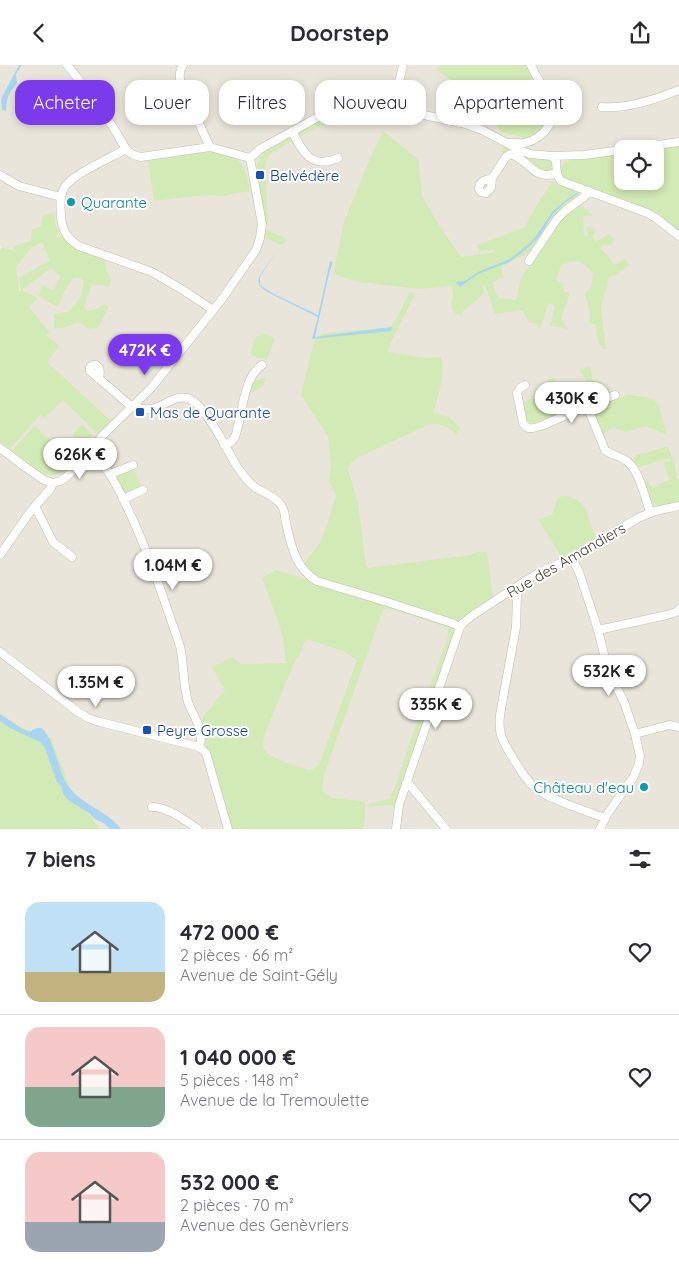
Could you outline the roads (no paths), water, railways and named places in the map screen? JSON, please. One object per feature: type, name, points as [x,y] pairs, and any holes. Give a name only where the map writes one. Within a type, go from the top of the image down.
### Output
[{"type":"street","points":[[67,65],[113,127],[126,149],[136,156],[141,157],[210,147],[250,158]]},
{"type":"street","points":[[74,65],[78,78]]},
{"type":"street","points":[[182,65],[179,79],[210,147]]},
{"type":"street","points":[[400,80],[403,65]]},
{"type":"street","points":[[508,143],[523,143],[537,137],[549,125],[552,117],[551,100],[532,65]]},
{"type":"street","points":[[602,107],[635,103],[679,90]]},
{"type":"street","points":[[426,115],[470,125],[522,151],[532,154],[552,156],[584,155],[614,151]]},
{"type":"street","points":[[250,158],[260,149],[315,119]]},
{"type":"street","points":[[292,131],[302,150],[310,158],[321,161],[330,161],[338,158]]},
{"type":"street","points":[[532,154],[537,137]]},
{"type":"street","points":[[664,144],[679,142]]},
{"type":"street","points":[[126,149],[73,178],[64,188],[60,209],[64,231],[72,242],[86,249],[152,272],[213,310]]},
{"type":"street","points":[[492,179],[510,154],[537,172],[548,175],[556,173]]},
{"type":"street","points":[[552,156],[556,161],[556,173],[560,179],[647,213],[661,221],[679,236]]},
{"type":"street","points":[[0,447],[39,477],[53,483],[65,478],[77,467],[103,435],[151,388],[238,278],[253,255],[260,238],[262,224],[250,158]]},
{"type":"street","points":[[0,175],[19,186],[61,197]]},
{"type":"street","points":[[529,261],[557,219],[589,191]]},
{"type":"street","points":[[224,445],[231,442],[235,437],[248,385],[252,375],[262,365]]},
{"type":"street","points":[[99,379],[132,407],[151,409],[184,398],[188,398],[195,403],[207,416],[246,478],[255,487],[282,505],[295,554],[304,571],[310,577],[317,581],[460,627],[399,805],[396,829]]},
{"type":"street","points":[[525,385],[517,393],[524,427],[527,428],[542,426],[615,395]]},
{"type":"street","points":[[587,406],[605,451],[632,466],[650,512]]},
{"type":"street","points":[[90,451],[99,459],[111,475],[144,545],[180,646],[188,701],[201,733],[202,739],[199,747]]},
{"type":"street","points":[[111,475],[133,465]]},
{"type":"street","points":[[0,555],[34,506],[51,489],[53,483]]},
{"type":"street","points":[[123,499],[143,490]]},
{"type":"street","points":[[34,506],[53,542],[72,557]]},
{"type":"street","name":"Rue des Amandiers","points":[[460,627],[472,615],[542,571],[572,558],[650,512],[679,506]]},
{"type":"street","points":[[572,558],[579,572],[598,630],[608,671],[622,697],[640,755],[639,763],[630,782],[613,805],[600,829]]},
{"type":"street","points":[[515,588],[517,595],[516,627],[500,715],[500,736],[522,773],[536,789],[605,818]]},
{"type":"street","points":[[598,630],[667,615],[679,609]]},
{"type":"street","points":[[0,652],[88,718],[199,747],[206,753],[230,829]]},
{"type":"street","points":[[635,734],[669,725],[679,727]]},
{"type":"street","points":[[406,783],[409,784],[446,829]]},
{"type":"street","points":[[152,807],[163,809],[198,829]]},
{"type":"water","points":[[19,65],[22,65],[16,74],[15,86],[8,96],[6,111],[2,110],[1,100]]},
{"type":"water","points":[[578,192],[553,214],[539,237],[523,252],[509,262],[478,274],[460,287],[456,282],[465,281],[478,272],[510,259],[531,242],[552,212]]},
{"type":"water","points":[[278,249],[260,277],[260,284],[272,293],[318,315],[330,261],[333,262],[315,337],[392,327],[391,331],[312,339],[318,317],[268,292],[261,287],[259,283],[259,277]]},
{"type":"water","points":[[0,714],[22,729],[30,732],[41,728],[45,731],[70,789],[84,801],[108,816],[121,829],[110,829],[68,800],[57,782],[45,748],[40,742],[10,728],[0,721]]},
{"type":"place","name":"Belvédère","points":[[260,175]]},
{"type":"place","name":"Quarante","points":[[71,202]]},
{"type":"place","name":"Mas de Quarante","points":[[140,412]]},
{"type":"place","name":"Peyre Grosse","points":[[147,730]]},
{"type":"place","name":"Château d'eau","points":[[644,787]]}]
